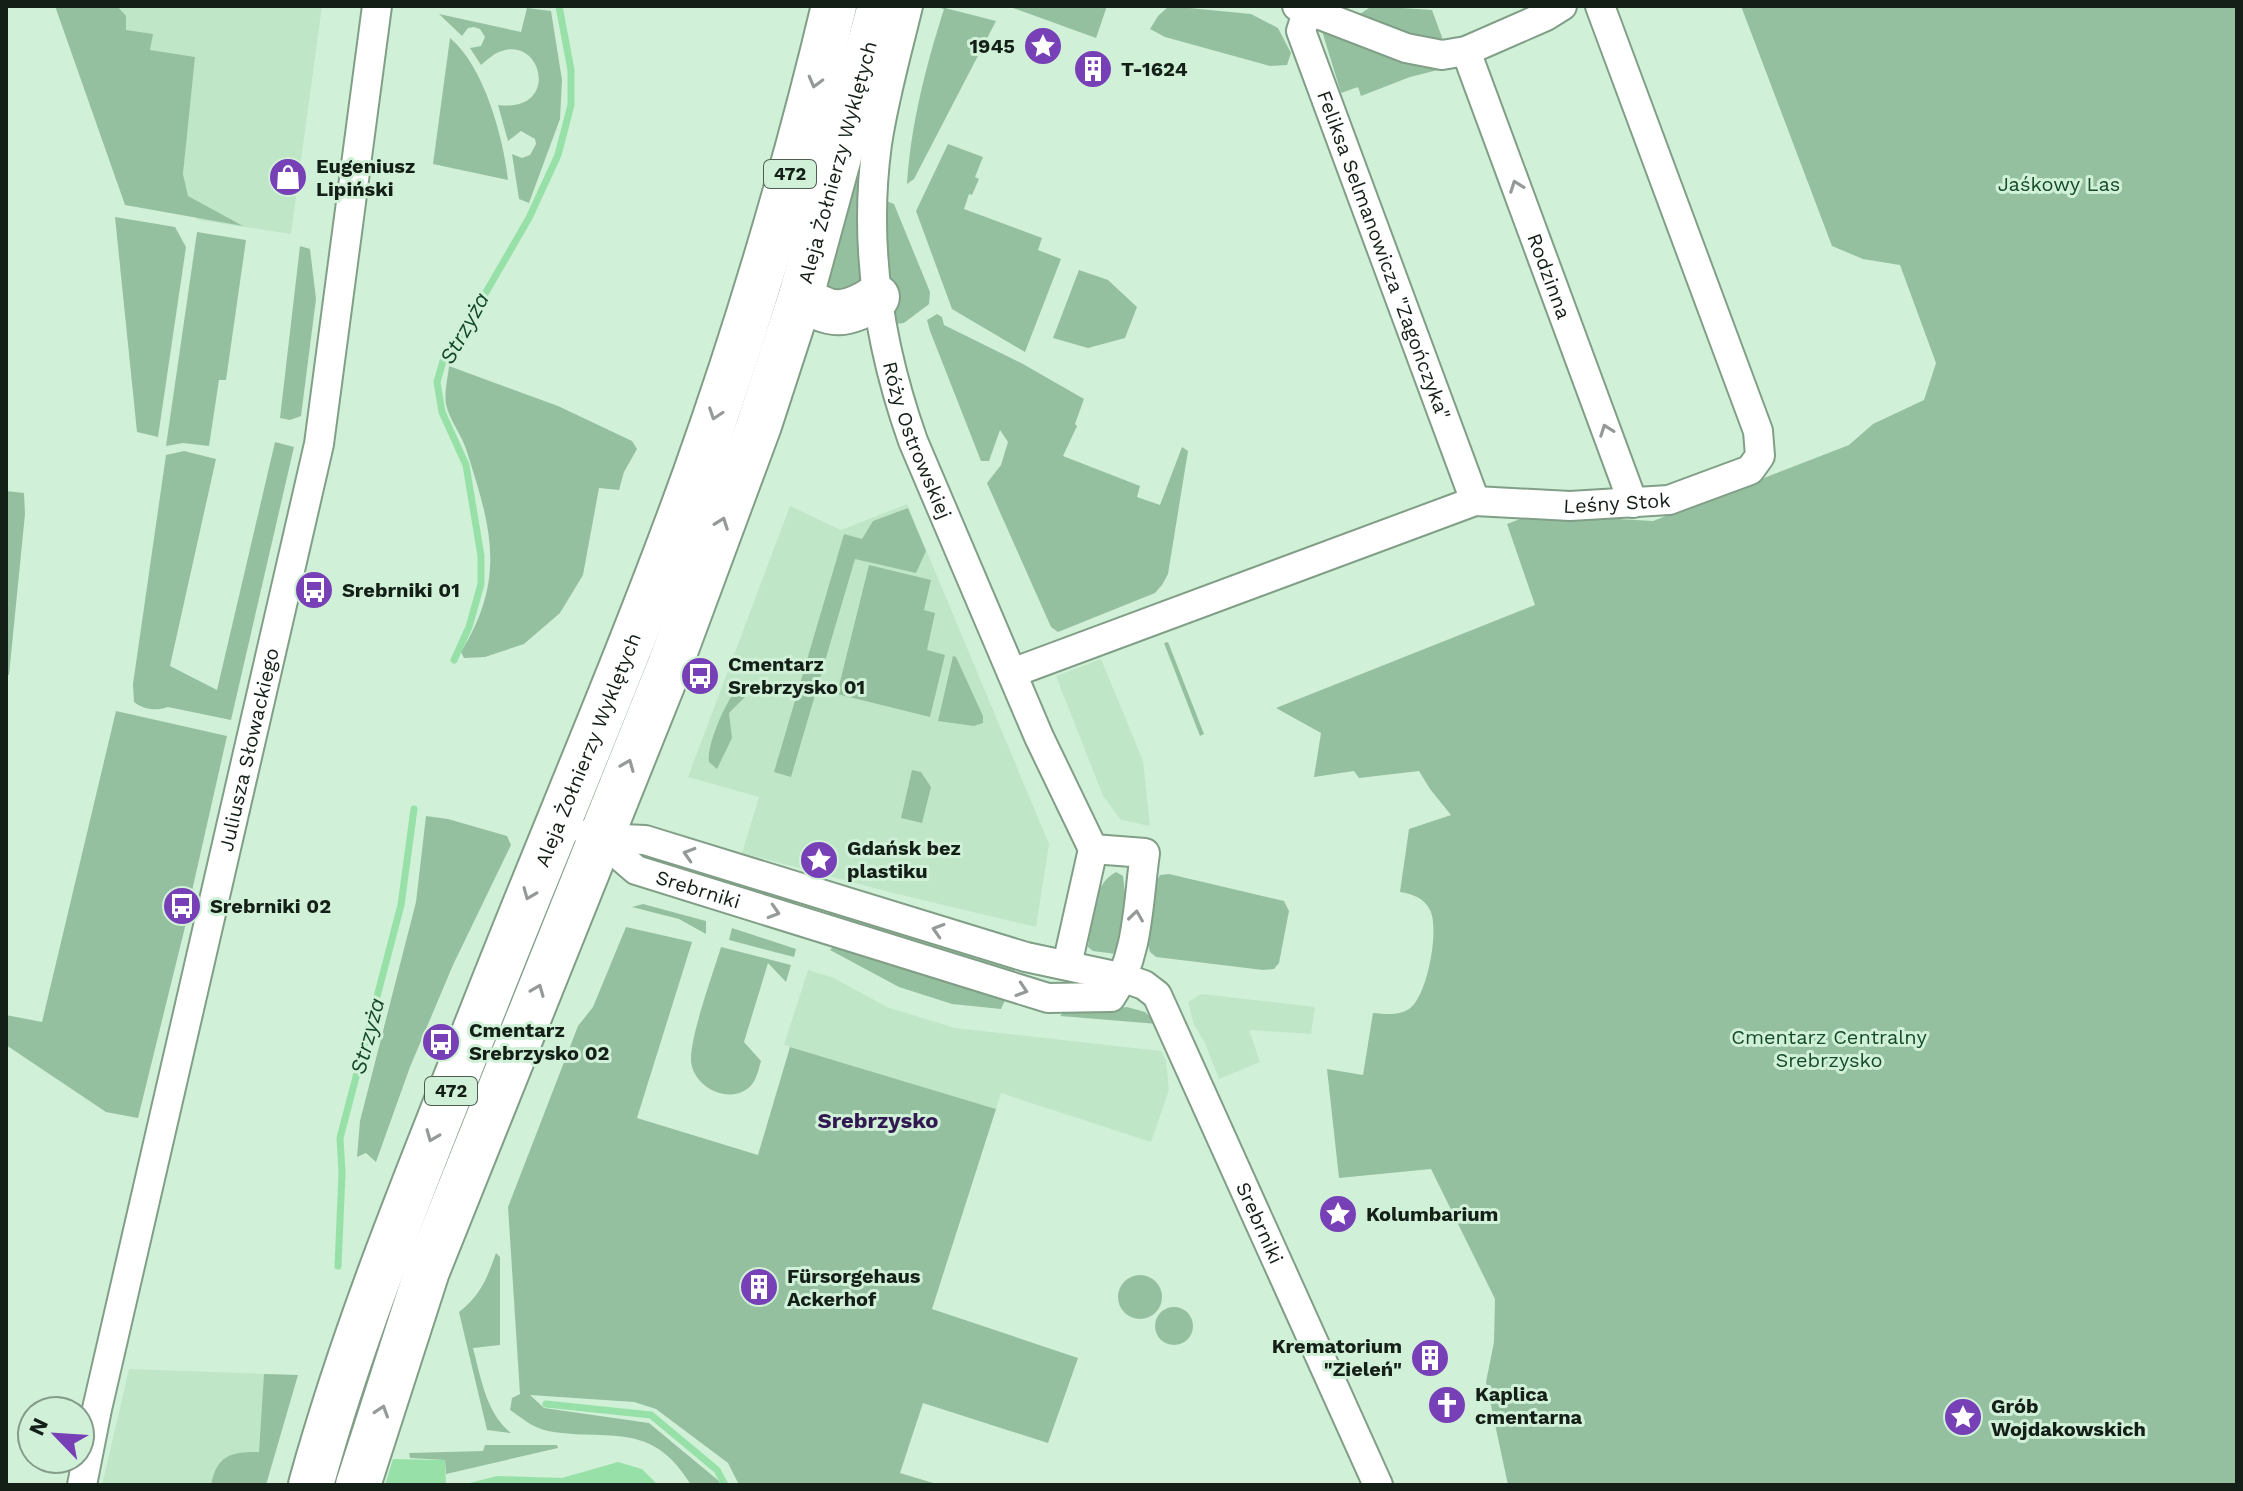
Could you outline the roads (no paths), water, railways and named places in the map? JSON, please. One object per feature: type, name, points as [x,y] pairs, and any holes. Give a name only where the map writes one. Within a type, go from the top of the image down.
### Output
[{"type":"main road","name":"Aleja Żołnierzy Wyklętych","points":[[311,1485],[348,1362],[403,1209],[694,477],[741,340],[784,198],[834,6]]},
{"type":"main road","name":"Aleja Żołnierzy Wyklętych","points":[[358,1485],[427,1271],[670,665],[759,425],[801,296],[880,6]]},
{"type":"main road","points":[[801,296],[814,306],[842,313],[858,310],[877,297]]},
{"type":"street","name":"Juliusza Słowackiego","points":[[82,1485],[100,1394],[319,444],[377,6]]},
{"type":"street","name":"Róży Ostrowskiej","points":[[908,6],[877,144],[872,224],[882,335],[901,407],[1012,673],[1093,849]]},
{"type":"street","points":[[1302,7],[1406,48],[1442,55],[1466,51],[1562,6]]},
{"type":"street","name":"Leśny Stok","points":[[1012,673],[1475,501],[1570,506],[1669,500],[1750,470],[1760,456],[1758,431],[1600,6]]},
{"type":"street","name":"Feliksa Selmanowicza \"Zagończyka\"","points":[[1302,7],[1301,31],[1475,501]]},
{"type":"street","name":"Rodzinna","points":[[1466,51],[1633,503]]},
{"type":"street","name":"Srebrniki","points":[[558,822],[599,838],[645,840],[1026,957],[1124,978],[1144,985],[1157,995],[1378,1485]]},
{"type":"street","name":"Srebrniki","points":[[599,838],[636,870],[1048,998],[1111,997],[1124,978]]},
{"type":"street","points":[[1067,965],[1093,849],[1145,853],[1131,955],[1124,978]]},
{"type":"street","points":[[814,924],[824,895]]},
{"type":"waterway","name":"Strzyża","points":[[454,660],[469,627],[481,584],[481,556],[466,465],[442,412],[437,382],[445,354],[463,332],[529,218],[558,155],[571,105],[571,70],[559,6]]},
{"type":"waterway","name":"Strzyża","points":[[338,1266],[342,1173],[340,1138],[401,905],[414,809]]},
{"type":"waterway","name":"Strzyża","points":[[546,1404],[651,1415],[717,1470],[725,1485]]},
{"type":"place","name":"1945","points":[[1043,46]]},
{"type":"place","name":"T-1624","points":[[1093,69]]},
{"type":"place","name":"Eugeniusz Lipiński","points":[[288,177]]},
{"type":"place","name":"Srebrniki 01","points":[[314,590]]},
{"type":"place","name":"Cmentarz Srebrzysko 01","points":[[700,676]]},
{"type":"place","name":"Gdańsk bez plastiku","points":[[819,860]]},
{"type":"place","name":"Srebrniki 02","points":[[182,906]]},
{"type":"place","name":"Cmentarz Srebrzysko 02","points":[[441,1042]]},
{"type":"place","name":"Kolumbarium","points":[[1338,1214]]},
{"type":"place","name":"Fürsorgehaus Ackerhof","points":[[759,1287]]},
{"type":"place","name":"Krematorium \"Zieleń\"","points":[[1430,1358]]},
{"type":"place","name":"Kaplica cmentarna","points":[[1447,1405]]},
{"type":"place","name":"Grób Wojdakowskich","points":[[1963,1417]]},
{"type":"district","name":"Srebrzysko","points":[[878,1120]]},
{"type":"park label","name":"Jaśkowy Las","points":[[2059,184]]},
{"type":"park label","name":"Cmentarz Centralny Srebrzysko","points":[[1829,1048]]}]
